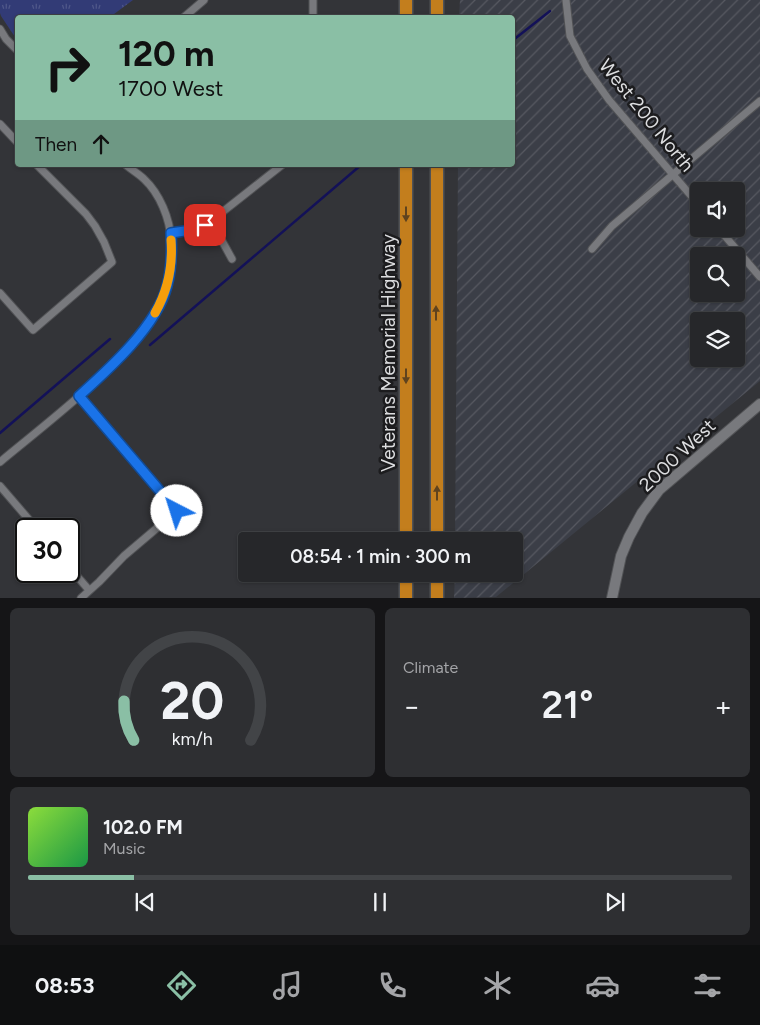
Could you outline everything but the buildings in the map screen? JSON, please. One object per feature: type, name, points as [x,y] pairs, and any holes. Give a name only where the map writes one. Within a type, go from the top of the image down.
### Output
[{"type":"highway","points":[[406,0],[406,15]]},
{"type":"highway","points":[[437,0],[437,15]]},
{"type":"highway","name":"Veterans Memorial Highway","points":[[406,167],[406,532]]},
{"type":"highway","points":[[436,167],[436,532]]},
{"type":"highway","points":[[406,582],[406,598]]},
{"type":"highway","points":[[436,582],[436,598]]},
{"type":"street","points":[[186,15],[204,0]]},
{"type":"street","points":[[313,0],[313,15]]},
{"type":"street","name":"West 200 North","points":[[566,0],[570,36],[587,69],[601,90],[690,194]]},
{"type":"street","points":[[0,29],[15,49]]},
{"type":"street","points":[[592,248],[612,226],[760,101]]},
{"type":"street","points":[[0,124],[15,140]]},
{"type":"street","points":[[0,293],[33,330],[112,262],[104,242],[86,214],[39,167]]},
{"type":"street","points":[[0,462],[109,369],[156,312],[167,288],[171,264],[171,233],[167,216],[157,196],[145,179],[129,167]]},
{"type":"street","points":[[171,233],[191,230],[211,222],[272,168]]},
{"type":"street","points":[[211,222],[232,259]]},
{"type":"street","points":[[726,237],[760,277]]},
{"type":"street","points":[[79,396],[177,511],[124,556],[80,598]]},
{"type":"street","name":"2000 West","points":[[612,598],[620,556],[642,514],[659,490],[760,404]]},
{"type":"street","points":[[0,486],[27,518]]},
{"type":"street","points":[[80,580],[89,590]]},
{"type":"shaded area","points":[[460,0],[760,0],[760,381],[523,575],[523,532],[455,532],[458,167],[515,167],[515,15],[459,15]]},
{"type":"shaded area","points":[[455,582],[514,582],[496,597],[454,598]]},
{"type":"green space","points":[[0,0],[133,0],[113,15],[15,15],[15,37],[0,13]]},
{"type":"waterway","points":[[515,39],[550,11]]},
{"type":"waterway","points":[[150,345],[359,167]]},
{"type":"waterway","points":[[0,433],[110,339]]},
{"type":"slow traffic","points":[[155,313],[167,288],[171,264],[171,240]]},
{"type":"route","points":[[177,511],[79,396],[109,369],[156,312],[167,288],[171,264],[171,233],[191,230],[205,225]]}]
